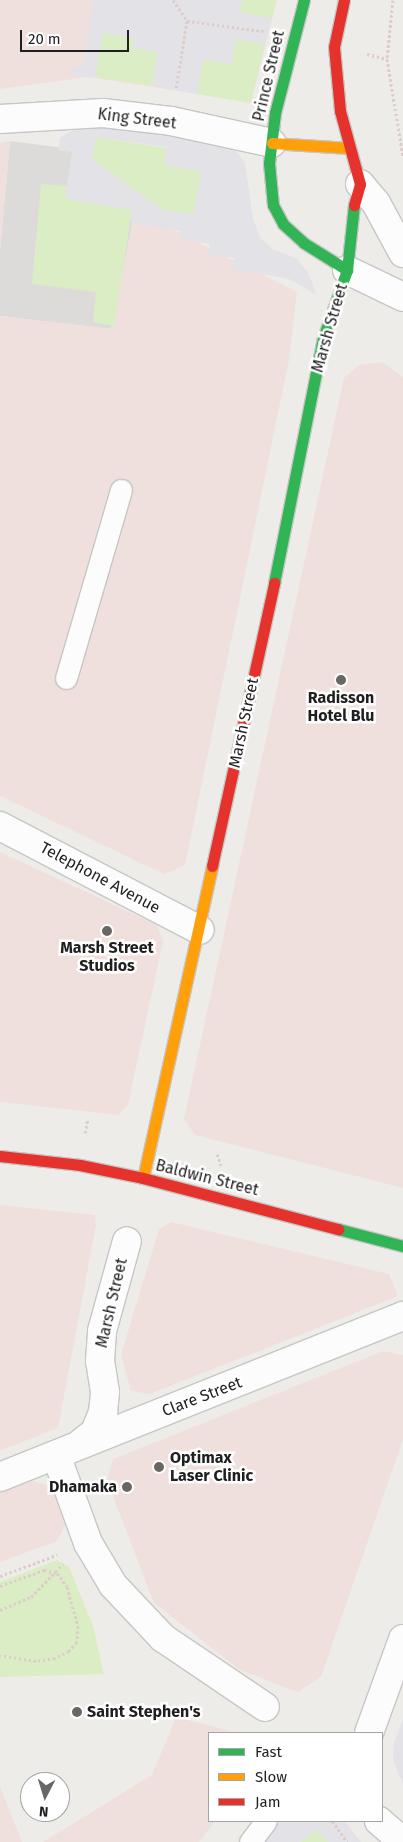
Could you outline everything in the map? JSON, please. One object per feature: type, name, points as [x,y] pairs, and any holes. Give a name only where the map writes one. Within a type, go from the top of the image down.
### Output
[{"type":"street","name":"Prince Street","points":[[304,0],[275,113],[269,162],[273,205],[283,224],[304,243],[347,270]]},
{"type":"street","points":[[344,0],[334,47],[340,111],[348,148],[360,184],[376,203],[403,253]]},
{"type":"street","name":"King Street","points":[[0,118],[103,113],[171,121],[272,143]]},
{"type":"street","points":[[272,143],[348,148]]},
{"type":"street","points":[[360,184],[353,210],[353,235],[347,270],[403,297]]},
{"type":"street","name":"Marsh Street","points":[[143,1178],[200,930],[288,523],[323,338],[347,270]]},
{"type":"street","name":"Telephone Avenue","points":[[0,826],[200,930]]},
{"type":"street","name":"Baldwin Street","points":[[0,1156],[80,1165],[143,1178],[403,1246]]},
{"type":"street","name":"Marsh Street","points":[[67,1450],[95,1432],[103,1412],[105,1392],[100,1361],[102,1331],[127,1240]]},
{"type":"street","name":"Clare Street","points":[[0,1477],[403,1316]]},
{"type":"street","points":[[67,1450],[88,1543],[113,1585],[163,1638],[265,1706]]},
{"type":"street","points":[[369,1732],[403,1639]]},
{"type":"street","points":[[381,1822],[402,1841]]},
{"type":"lane","points":[[66,678],[121,490]]},
{"type":"lane","points":[[250,1842],[265,1822]]},
{"type":"path","points":[[171,121],[187,21],[172,0]]},
{"type":"path","points":[[393,0],[387,59],[403,157]]},
{"type":"path","points":[[187,21],[268,32]]},
{"type":"path","points":[[361,53],[387,59]]},
{"type":"path","points":[[0,1610],[31,1597],[52,1572],[88,1543]]},
{"type":"path","points":[[0,1576],[88,1543]]},
{"type":"path","points":[[0,1586],[44,1570],[57,1574],[67,1587],[76,1613],[77,1642],[69,1651],[55,1658],[36,1660],[0,1655]]},
{"type":"path","points":[[333,1822],[347,1842]]},
{"type":"shaded area","points":[[0,0],[277,0],[251,102],[88,77],[0,89]]},
{"type":"shaded area","points":[[93,0],[242,0],[240,13],[272,18],[265,44],[236,39],[232,64],[203,60],[197,94],[152,86],[158,52],[133,48],[134,38],[103,33],[95,77],[72,77],[72,67],[84,67]]},
{"type":"shaded area","points":[[89,120],[231,144],[245,163],[253,218],[260,238],[273,249],[297,259],[309,274],[316,294],[289,279],[232,269],[234,258],[208,254],[210,244],[179,239],[180,231],[131,223],[131,210],[65,198],[72,152],[58,150],[60,138]],"holes":[[[96,137],[166,147],[164,166],[201,171],[194,214],[163,210],[92,159]]]},
{"type":"shaded area","points":[[10,141],[72,149],[135,211],[111,329],[0,316],[0,250]]},
{"type":"shaded area","points":[[10,141],[0,250],[0,143]]},
{"type":"shaded area","points":[[135,211],[297,292],[289,360],[185,865],[164,874],[0,796],[0,316],[111,329]]},
{"type":"shaded area","points":[[382,362],[403,377],[403,1188],[195,1135],[184,1119],[344,378],[359,365]]},
{"type":"shaded area","points":[[0,852],[157,925],[163,941],[128,1104],[119,1115],[0,1102]]},
{"type":"shaded area","points":[[0,1205],[95,1215],[96,1225],[58,1428],[0,1451]]},
{"type":"shaded area","points":[[171,1222],[389,1274],[398,1296],[150,1394],[131,1391],[121,1355],[159,1229]]},
{"type":"shaded area","points":[[383,1351],[403,1355],[403,1439],[321,1677],[298,1692],[240,1670],[154,1603],[107,1481],[113,1459]]},
{"type":"shaded area","points":[[33,1481],[53,1487],[67,1522],[57,1541],[0,1562],[0,1493]]},
{"type":"shaded area","points":[[176,1717],[234,1732],[208,1732],[208,1822],[214,1822],[199,1842],[43,1842],[152,1775]]},
{"type":"shaded area","points":[[403,1719],[403,1784],[393,1760],[394,1743]]},
{"type":"shaded area","points":[[0,1787],[22,1842],[0,1842]]},
{"type":"shaded area","points":[[275,1822],[346,1822],[361,1842],[328,1842],[317,1830],[300,1842],[256,1842]]},
{"type":"green space","points":[[242,0],[276,0],[272,18],[240,13]]},
{"type":"green space","points":[[103,33],[134,38],[133,48],[158,52],[152,86],[95,77]]},
{"type":"green space","points":[[236,39],[265,44],[251,103],[197,94],[203,59]]},
{"type":"green space","points":[[96,137],[167,148],[201,171],[194,215],[163,210],[92,159]]},
{"type":"green space","points":[[41,184],[67,186],[65,198],[132,210],[114,326],[93,322],[96,292],[32,284]]},
{"type":"green space","points":[[57,1560],[69,1567],[93,1626],[104,1674],[0,1677],[0,1582]]},
{"type":"green space","points":[[317,1830],[328,1842],[300,1842]]},
{"type":"traffic: fast","points":[[304,0],[275,113],[269,163],[273,205],[283,224],[304,243],[347,270]]},
{"type":"traffic: fast","points":[[274,583],[323,338],[347,270],[354,205]]},
{"type":"traffic: fast","points":[[338,1229],[403,1246]]},
{"type":"traffic: slow","points":[[272,143],[349,148]]},
{"type":"traffic: slow","points":[[143,1178],[212,866]]},
{"type":"traffic: jam","points":[[344,0],[334,47],[340,111],[360,184],[354,205]]},
{"type":"traffic: jam","points":[[212,866],[274,583]]},
{"type":"traffic: jam","points":[[0,1156],[80,1165],[143,1178],[338,1229]]},
{"type":"place","name":"Radisson Hotel Blu","points":[[341,680]]},
{"type":"place","name":"Marsh Street Studios","points":[[107,931]]},
{"type":"place","name":"Optimax Laser Clinic","points":[[159,1467]]},
{"type":"place","name":"Dhamaka","points":[[127,1487]]},
{"type":"place","name":"Saint Stephen's","points":[[77,1712]]}]
